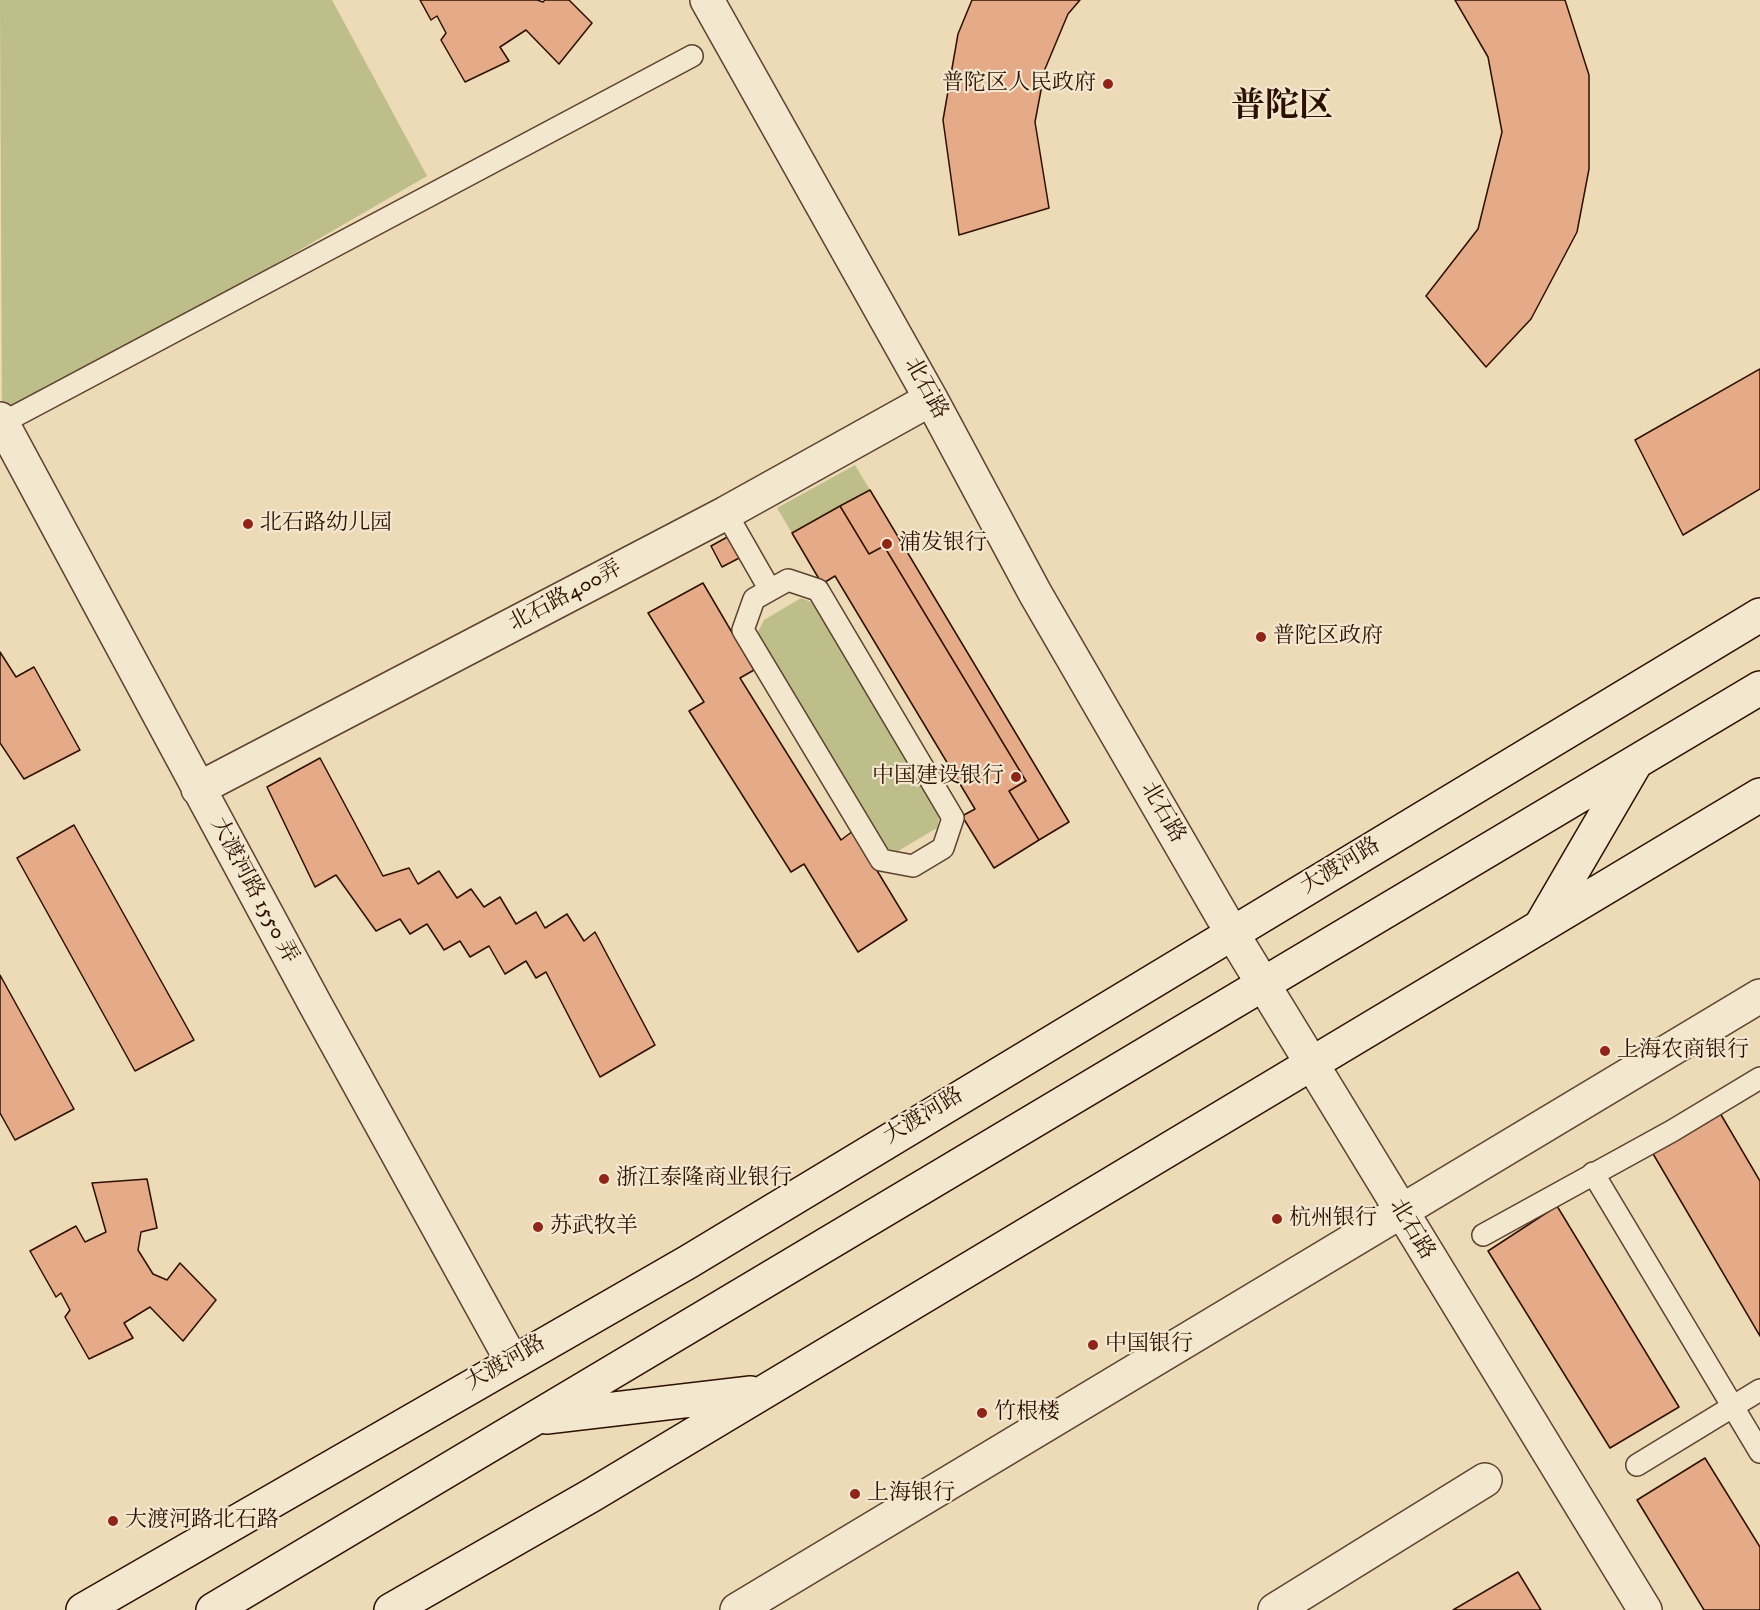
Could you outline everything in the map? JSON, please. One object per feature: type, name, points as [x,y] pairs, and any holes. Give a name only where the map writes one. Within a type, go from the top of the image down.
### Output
[{"type":"main road","name":"北石路","points":[[707,0],[931,399],[1035,593],[1232,933],[1645,1610]]},
{"type":"main road","name":"北石路400弄","points":[[198,789],[726,513],[931,399]]},
{"type":"main road","name":"大渡河路 1550 弄","points":[[1,421],[198,789],[512,1361]]},
{"type":"main road","name":"大渡河路","points":[[83,1610],[512,1361],[688,1262],[1760,615]]},
{"type":"main road","points":[[213,1610],[1760,688]]},
{"type":"main road","points":[[1539,929],[1636,762]]},
{"type":"main road","points":[[391,1610],[592,1495],[760,1392],[1312,1065],[1760,795]]},
{"type":"main road","points":[[737,1610],[1760,996]]},
{"type":"main road","points":[[536,1418],[760,1392]]},
{"type":"main road","points":[[1275,1610],[1485,1480]]},
{"type":"lane","points":[[1,421],[692,56]]},
{"type":"lane","points":[[726,513],[770,590]]},
{"type":"lane","points":[[788,580],[818,590],[953,818],[943,848],[913,866],[881,860],[743,630],[754,599],[770,590],[788,580]]},
{"type":"lane","points":[[1484,1235],[1759,1081]]},
{"type":"lane","points":[[1593,1173],[1760,1452]]},
{"type":"lane","points":[[1637,1465],[1760,1390]]},
{"type":"green space","points":[[0,0],[332,0],[427,176],[2,423]]},
{"type":"green space","points":[[855,465],[870,490],[792,533],[777,508]]},
{"type":"green space","points":[[801,598],[818,605],[940,812],[937,828],[898,851],[883,848],[756,636],[764,620]]},
{"type":"building","points":[[420,0],[537,0],[543,2],[545,0],[569,0],[592,23],[559,64],[526,30],[500,47],[509,61],[465,82],[441,40],[446,33],[437,16],[431,20]]},
{"type":"building","points":[[972,0],[1080,0],[1068,14],[1045,69],[1035,122],[1049,208],[959,235],[943,120],[958,34]]},
{"type":"building","points":[[1455,0],[1565,0],[1589,75],[1589,169],[1577,232],[1531,319],[1486,367],[1426,296],[1478,229],[1502,132],[1488,57]]},
{"type":"building","points":[[1760,369],[1760,489],[1683,535],[1635,440]]},
{"type":"building","points":[[870,490],[1069,822],[1039,840],[1009,791],[1026,781],[884,546],[869,554],[840,506]]},
{"type":"building","points":[[840,506],[869,554],[884,546],[1026,781],[1009,791],[1039,840],[994,868],[962,816],[975,809],[835,576],[822,584],[792,533]]},
{"type":"building","points":[[731,535],[743,556],[722,567],[711,546]]},
{"type":"building","points":[[703,583],[754,670],[740,678],[841,840],[853,831],[907,920],[858,952],[804,864],[791,872],[689,711],[704,702],[648,613]]},
{"type":"building","points":[[0,652],[16,677],[34,667],[80,750],[24,779],[0,743]]},
{"type":"building","points":[[320,758],[383,876],[409,868],[418,884],[439,871],[457,898],[471,889],[484,907],[500,897],[516,924],[536,912],[545,928],[567,914],[584,941],[595,932],[655,1045],[600,1077],[546,972],[536,978],[526,961],[505,974],[489,946],[470,957],[460,941],[444,950],[427,924],[410,934],[400,919],[376,931],[336,875],[315,887],[267,787]]},
{"type":"building","points":[[74,825],[194,1040],[135,1071],[17,858]]},
{"type":"building","points":[[0,975],[74,1109],[15,1140],[0,1113]]},
{"type":"building","points":[[1720,1113],[1760,1181],[1760,1336],[1652,1152]]},
{"type":"building","points":[[147,1179],[157,1228],[141,1232],[138,1250],[153,1274],[167,1280],[180,1263],[216,1300],[183,1341],[150,1307],[124,1323],[133,1338],[89,1359],[65,1317],[70,1310],[61,1293],[56,1297],[30,1251],[76,1226],[85,1242],[106,1232],[92,1183]]},
{"type":"building","points":[[1557,1206],[1679,1407],[1610,1448],[1488,1251]]},
{"type":"building","points":[[1705,1458],[1760,1547],[1760,1610],[1704,1610],[1637,1500]]},
{"type":"building","points":[[1518,1572],[1541,1610],[1453,1610]]},
{"type":"place","name":"普陀区人民政府","points":[[1108,84]]},
{"type":"place","name":"北石路幼儿园","points":[[248,524]]},
{"type":"place","name":"浦发银行","points":[[887,544]]},
{"type":"place","name":"普陀区政府","points":[[1261,637]]},
{"type":"place","name":"中国建设银行","points":[[1016,777]]},
{"type":"place","name":"上海农商银行","points":[[1605,1051]]},
{"type":"place","name":"浙江泰隆商业银行","points":[[604,1179]]},
{"type":"place","name":"杭州银行","points":[[1277,1219]]},
{"type":"place","name":"苏武牧羊","points":[[538,1227]]},
{"type":"place","name":"中国银行","points":[[1093,1345]]},
{"type":"place","name":"竹根楼","points":[[982,1413]]},
{"type":"place","name":"上海银行","points":[[855,1494]]},
{"type":"place","name":"大渡河路北石路","points":[[113,1521]]},
{"type":"district","name":"普陀区","points":[[1282,109]]}]
